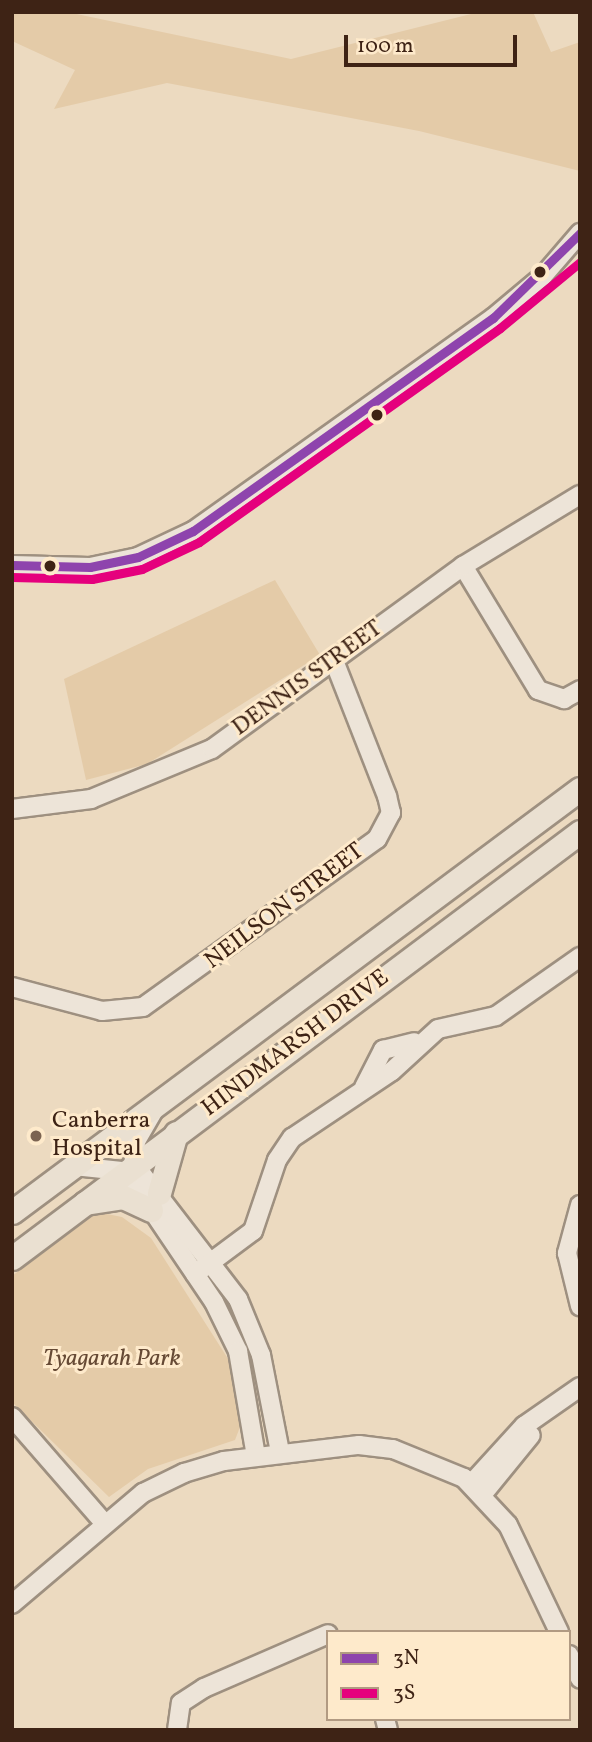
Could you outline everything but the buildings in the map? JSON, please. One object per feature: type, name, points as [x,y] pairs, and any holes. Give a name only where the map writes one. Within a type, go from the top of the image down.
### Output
[{"type":"main road","name":"HINDMARSH DRIVE","points":[[12,1212],[580,789]]},
{"type":"main road","name":"HINDMARSH DRIVE","points":[[12,1258],[580,832]]},
{"type":"main road","points":[[82,1204],[122,1197],[155,1202],[161,1168],[176,1133]]},
{"type":"street","points":[[562,257],[580,233]]},
{"type":"street","points":[[12,565],[90,567],[138,557],[193,531],[493,317],[562,257],[580,246]]},
{"type":"street","name":"DENNIS STREET","points":[[12,808],[132,786],[212,748],[463,566],[580,495]]},
{"type":"street","points":[[463,566],[538,690],[564,699],[580,690]]},
{"type":"street","name":"NEILSON STREET","points":[[12,987],[102,1011],[143,1007],[377,839],[391,813],[387,796],[334,661]]},
{"type":"street","points":[[195,1274],[253,1231],[278,1160],[292,1138],[364,1087],[383,1050],[421,1040],[438,1029],[496,1016],[580,957]]},
{"type":"street","points":[[130,1167],[156,1107]]},
{"type":"street","points":[[74,1166],[130,1167]]},
{"type":"street","points":[[130,1167],[155,1202],[238,1350],[256,1456]]},
{"type":"street","points":[[155,1202],[210,1263],[238,1299],[261,1354],[280,1452]]},
{"type":"street","points":[[580,1205],[567,1253],[580,1306]]},
{"type":"street","points":[[477,1490],[541,1417],[580,1387]]},
{"type":"street","points":[[12,1417],[105,1524]]},
{"type":"street","points":[[12,1604],[143,1493],[184,1473],[256,1456],[347,1445],[393,1449],[477,1490],[508,1525],[558,1630]]},
{"type":"street","points":[[177,1730],[181,1703],[204,1688],[326,1635]]},
{"type":"street","points":[[571,1659],[580,1679]]},
{"type":"green space","points":[[12,12],[67,12],[291,59],[479,12],[533,12],[551,52],[580,42],[580,171],[419,131],[167,83],[54,109],[75,70],[12,41]]},
{"type":"green space","points":[[275,580],[320,655],[147,764],[86,780],[64,679]]},
{"type":"green space","name":"Tyagarah Park","points":[[97,1212],[122,1217],[151,1238],[232,1365],[240,1427],[235,1440],[148,1469],[109,1497],[12,1402],[12,1276]]},
{"type":"transit line","name":"3N","points":[[12,565],[90,567],[138,557],[193,531],[493,318],[580,233]]},
{"type":"transit line","name":"3S","points":[[12,577],[92,579],[142,569],[199,542],[500,328],[580,262]]},
{"type":"place","name":"Canberra Hospital","points":[[36,1136]]}]
